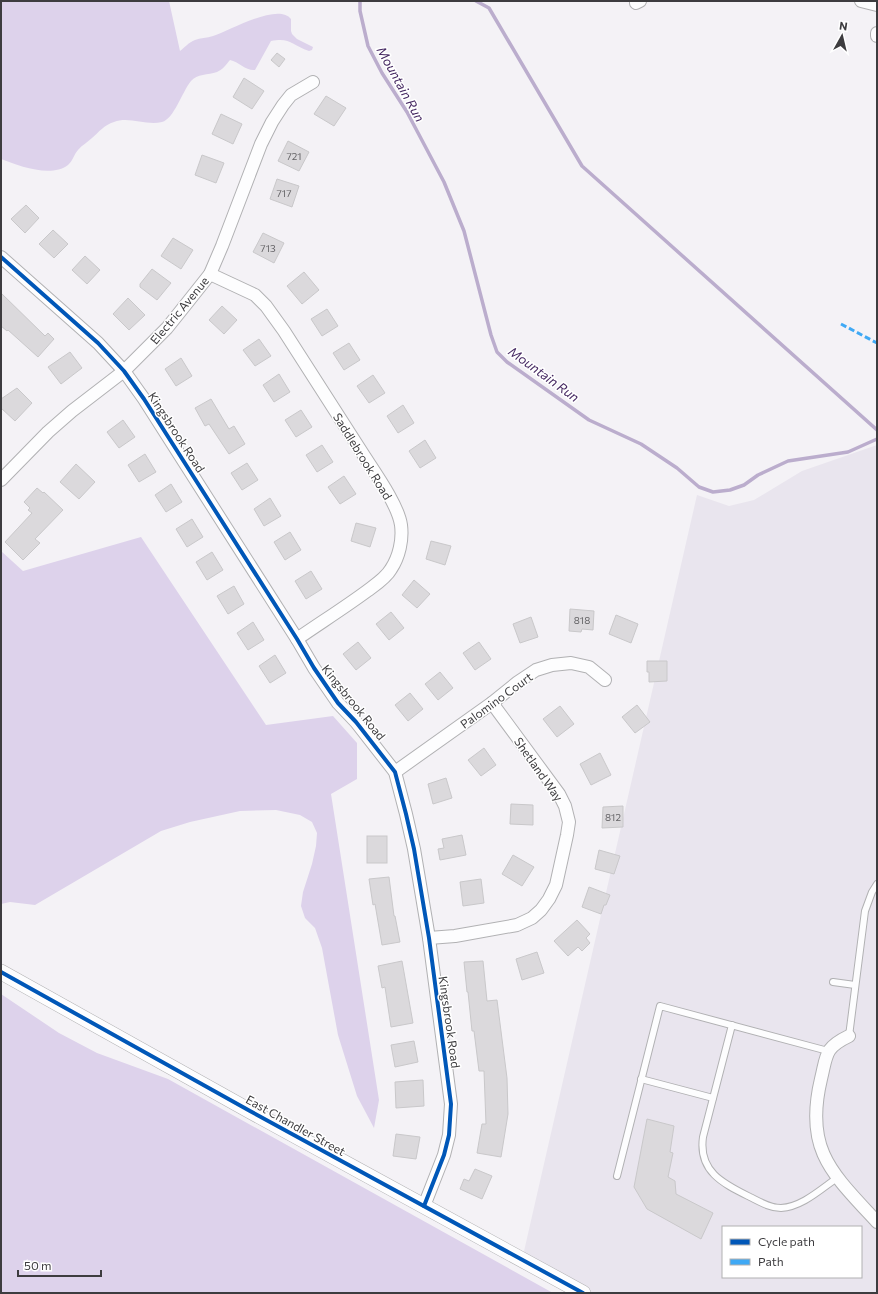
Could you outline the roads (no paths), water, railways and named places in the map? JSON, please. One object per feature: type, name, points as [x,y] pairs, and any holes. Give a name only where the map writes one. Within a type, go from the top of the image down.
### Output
[{"type":"street","points":[[861,1],[877,5]]},
{"type":"street","name":"Electric Avenue","points":[[1,480],[62,419],[124,371],[167,328],[210,274],[260,144],[272,122],[291,95],[313,82]]},
{"type":"street","name":"Kingsbrook Road","points":[[1,257],[98,343],[124,371],[144,399],[314,668],[338,703],[356,722],[395,772],[414,848],[429,938],[451,1104],[449,1135],[444,1155],[424,1206]]},
{"type":"street","name":"Saddlebrook Road","points":[[210,274],[255,295],[266,306],[284,331],[382,484],[398,514],[401,524],[401,545],[391,570],[360,596],[297,639]]},
{"type":"street","name":"Palomino Court","points":[[395,772],[492,704],[536,670],[552,665],[571,663],[589,667],[605,680]]},
{"type":"street","name":"Shetland Way","points":[[429,938],[455,936],[517,925],[532,918],[541,910],[549,899],[556,885],[569,822],[565,806],[559,794],[492,704]]},
{"type":"street","name":"East Chandler Street","points":[[1,972],[243,1107],[583,1293]]},
{"type":"street","points":[[849,1036],[836,1042],[828,1051],[817,1097],[815,1118],[816,1128],[826,1161],[837,1178],[877,1222]]},
{"type":"lane","points":[[849,1036],[865,911],[872,892],[877,884]]},
{"type":"lane","points":[[833,982],[855,985]]},
{"type":"lane","points":[[617,1176],[660,1006],[828,1051]]},
{"type":"lane","points":[[732,1025],[703,1138],[703,1154],[708,1168],[726,1184],[769,1206],[782,1208],[812,1196],[837,1178]]},
{"type":"lane","points":[[641,1079],[713,1098]]},
{"type":"waterway","name":"Mountain Run","points":[[360,1],[360,11],[368,46],[382,73],[407,112],[444,182],[464,231],[491,335],[497,352],[507,362],[589,420],[641,444],[677,468],[699,487],[713,492],[730,490],[744,485],[758,475],[788,461],[848,452],[877,439]]},
{"type":"waterway","points":[[476,1],[489,8],[582,166],[877,430]]}]
